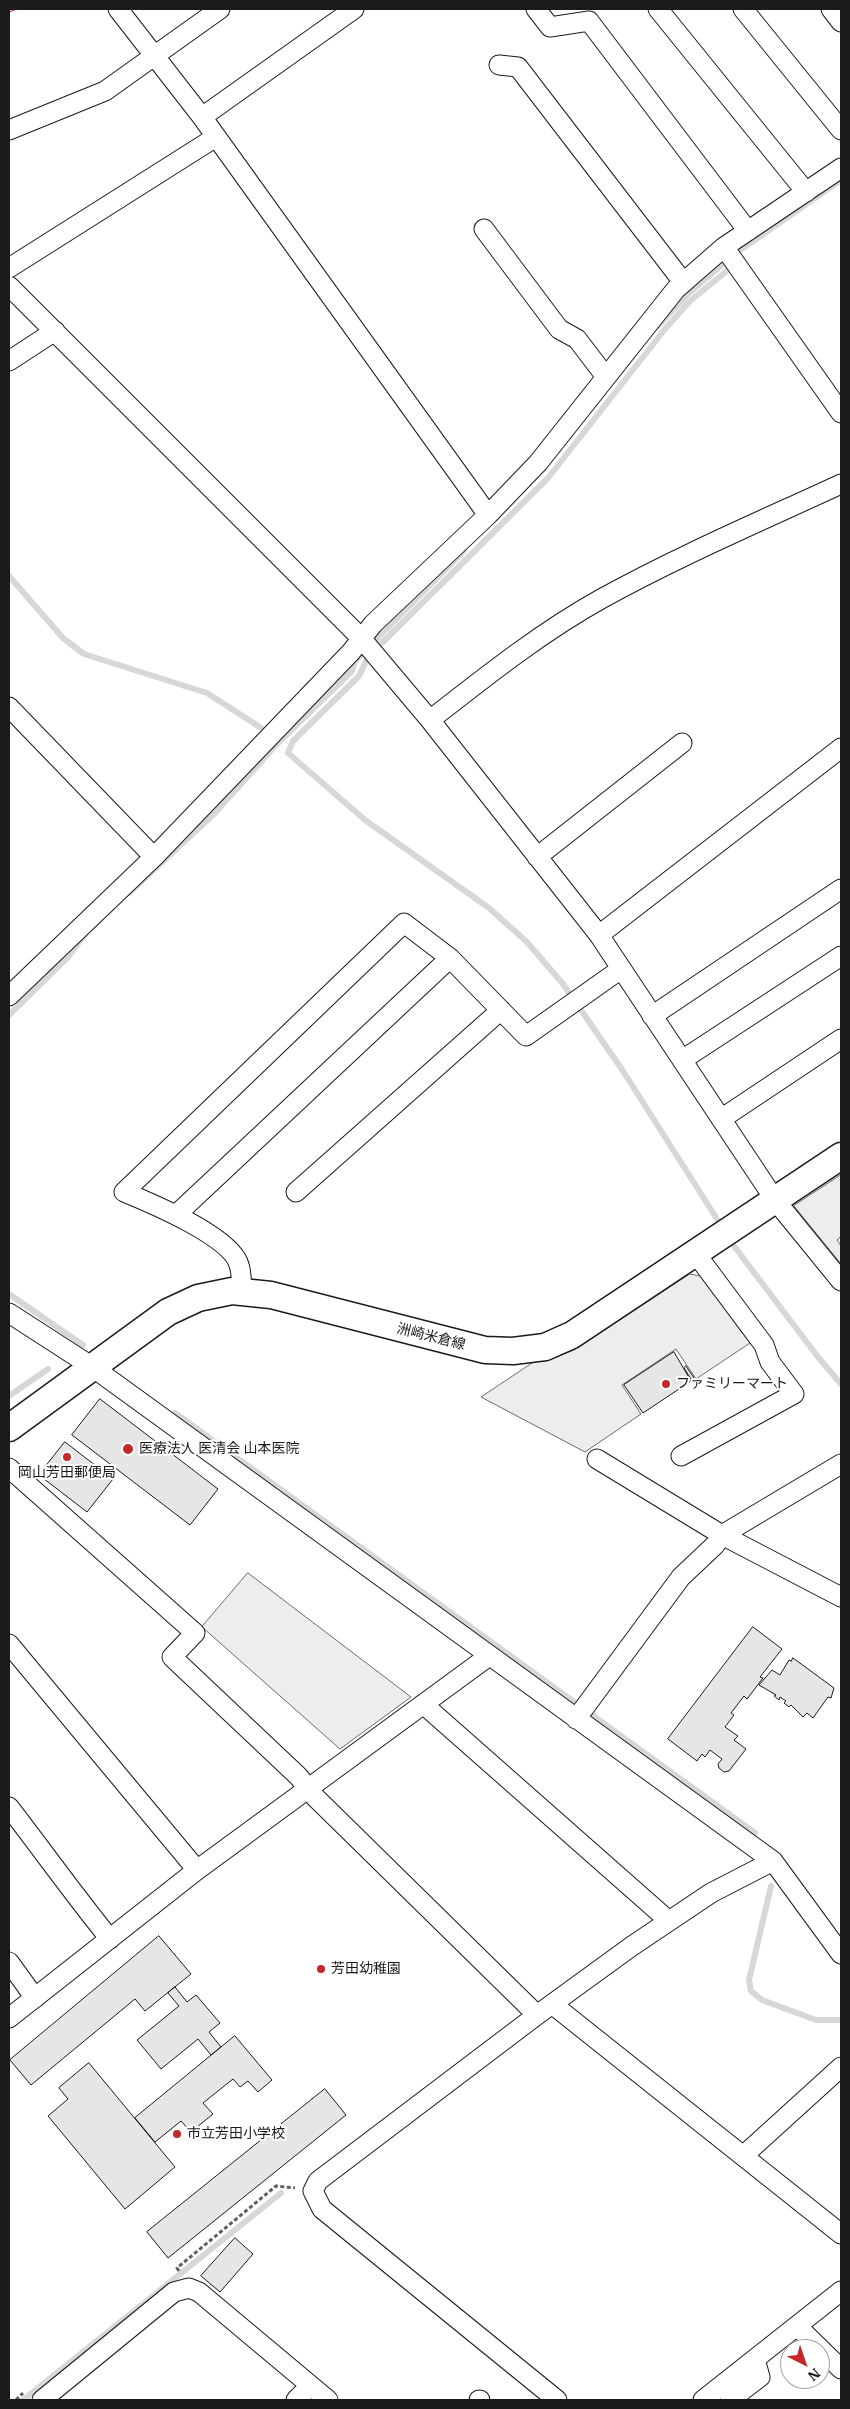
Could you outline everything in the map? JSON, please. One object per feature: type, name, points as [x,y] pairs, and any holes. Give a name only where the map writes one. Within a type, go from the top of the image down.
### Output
[{"type":"main road","name":"洲崎米倉線","points":[[9,1428],[80,1359],[198,1298],[232,1291],[272,1295],[484,1350],[513,1351],[544,1347],[572,1335],[841,1156]]},
{"type":"street","points":[[118,9],[202,117],[488,515]]},
{"type":"street","points":[[9,130],[105,91],[220,9]]},
{"type":"street","points":[[202,117],[354,9]]},
{"type":"street","points":[[536,9],[550,27],[589,22],[748,231]]},
{"type":"street","points":[[658,9],[806,192]]},
{"type":"street","points":[[743,9],[841,130]]},
{"type":"street","points":[[831,9],[841,22]]},
{"type":"street","points":[[500,65],[518,67],[683,282]]},
{"type":"street","points":[[9,268],[216,137]]},
{"type":"street","points":[[367,645],[373,624],[488,515],[538,464],[676,289],[683,282],[731,256],[748,231],[841,168]]},
{"type":"street","points":[[484,229],[559,330],[577,339],[606,377]]},
{"type":"street","points":[[731,256],[841,413]]},
{"type":"street","points":[[9,286],[367,645],[430,720],[599,935],[775,1200],[841,1281]]},
{"type":"street","points":[[9,361],[55,331]]},
{"type":"street","points":[[430,720],[510,658],[600,600],[700,549],[841,484]]},
{"type":"street","points":[[9,995],[154,858],[351,652],[367,645]]},
{"type":"street","points":[[9,707],[154,858]]},
{"type":"street","points":[[538,857],[682,743]]},
{"type":"street","points":[[599,935],[841,748]]},
{"type":"street","points":[[652,1016],[841,889]]},
{"type":"street","points":[[242,1292],[239,1264],[224,1246],[176,1214],[124,1192],[404,923],[450,958],[526,1036],[621,968]]},
{"type":"street","points":[[682,1060],[841,956]]},
{"type":"street","points":[[176,1214],[450,958]]},
{"type":"street","points":[[296,1192],[501,1010]]},
{"type":"street","points":[[721,1119],[841,1038]]},
{"type":"street","points":[[680,1456],[794,1394],[770,1362],[764,1345],[696,1254]]},
{"type":"street","points":[[13,1321],[80,1359],[488,1656],[581,1712],[773,1861],[841,1954]]},
{"type":"street","points":[[597,1459],[722,1535],[839,1592]]},
{"type":"street","points":[[581,1712],[681,1577],[722,1535],[841,1464]]},
{"type":"street","points":[[9,1468],[195,1633],[172,1657],[298,1776],[316,1798],[545,2009],[743,2156],[841,2234]]},
{"type":"street","points":[[9,1644],[197,1870]]},
{"type":"street","points":[[9,2018],[197,1870],[488,1656]]},
{"type":"street","points":[[423,1704],[669,1921]]},
{"type":"street","points":[[9,1807],[62,1875],[70,1890],[110,1939]]},
{"type":"street","points":[[557,2400],[322,2209],[313,2191],[318,2181],[545,2009],[711,1893],[773,1861]]},
{"type":"street","points":[[9,1962],[35,1998]]},
{"type":"street","points":[[743,2156],[841,2067]]},
{"type":"street","points":[[42,2400],[174,2292],[190,2288],[199,2292],[328,2400]]},
{"type":"street","points":[[704,2400],[841,2291]]},
{"type":"street","points":[[797,2326],[841,2368]]},
{"type":"street","points":[[731,2400],[760,2376],[755,2360]]},
{"type":"street","points":[[296,2400],[310,2386]]},
{"type":"path","points":[[179,2270],[177,2268],[276,2186],[313,2191]]},
{"type":"shaded area","points":[[841,1175],[841,1236],[837,1240],[841,1246],[841,1264],[794,1206]]},
{"type":"shaded area","points":[[690,1274],[700,1276],[750,1343],[696,1379],[676,1349],[622,1385],[641,1414],[585,1452],[481,1397],[535,1361],[557,1357],[574,1350]]},
{"type":"shaded area","points":[[248,1573],[411,1697],[340,1749],[202,1627]]},
{"type":"building","points":[[674,1352],[691,1381],[643,1413],[624,1385]]},
{"type":"building","points":[[686,1366],[694,1378],[691,1379],[684,1368]]},
{"type":"building","points":[[100,1399],[218,1489],[190,1525],[72,1435]]},
{"type":"building","points":[[65,1442],[113,1479],[87,1512],[39,1475]]},
{"type":"building","points":[[753,1627],[782,1649],[760,1677],[763,1678],[747,1699],[744,1696],[731,1713],[734,1715],[725,1727],[738,1736],[734,1740],[746,1749],[729,1771],[724,1772],[719,1768],[718,1764],[722,1759],[710,1750],[705,1757],[702,1754],[697,1761],[668,1739]]},
{"type":"building","points":[[793,1658],[834,1688],[831,1698],[828,1697],[813,1718],[807,1713],[803,1717],[791,1705],[789,1707],[784,1703],[786,1701],[780,1697],[779,1700],[774,1696],[776,1695],[759,1685],[772,1670],[780,1675],[789,1660],[791,1661]]},
{"type":"building","points":[[159,1936],[191,1974],[145,2011],[135,1999],[31,2085],[10,2060]]},
{"type":"building","points":[[175,1987],[187,2002],[196,1995],[220,2023],[209,2032],[221,2047],[211,2055],[198,2039],[161,2069],[137,2040],[179,2006],[168,1993]]},
{"type":"building","points":[[235,2036],[272,2080],[258,2092],[248,2081],[240,2087],[233,2079],[203,2103],[213,2114],[191,2132],[181,2121],[155,2142],[135,2118]]},
{"type":"building","points":[[89,2063],[175,2167],[125,2209],[48,2116],[68,2099],[59,2088]]},
{"type":"building","points":[[325,2089],[346,2115],[168,2258],[147,2232]]},
{"type":"building","points":[[235,2238],[253,2254],[220,2292],[201,2276]]},
{"type":"waterway","points":[[658,326],[688,294],[736,253],[841,180]]},
{"type":"waterway","points":[[717,1219],[623,1071],[563,984],[527,942],[489,908],[365,820],[288,753],[293,741],[359,676],[366,661],[382,643],[548,478],[665,329],[690,301],[734,265]]},
{"type":"waterway","points":[[129,893],[214,814],[276,745],[352,671],[355,661],[464,551]]},
{"type":"waterway","points":[[9,576],[63,638],[84,654],[207,693],[269,733]]},
{"type":"waterway","points":[[9,1015],[69,956],[85,934]]},
{"type":"waterway","points":[[734,1246],[818,1357],[841,1384]]},
{"type":"waterway","points":[[9,1294],[83,1345]]},
{"type":"waterway","points":[[9,1396],[48,1369]]},
{"type":"waterway","points":[[175,1413],[755,1833]]},
{"type":"waterway","points":[[771,1886],[749,1980],[751,1991],[762,2000],[816,2020],[841,2020]]},
{"type":"waterway","points":[[23,2400],[281,2193]]},
{"type":"power","points":[[9,12],[17,9]]},
{"type":"place","name":"ファミリーマート","points":[[666,1384]]},
{"type":"place","name":"医療法人 医清会 山本医院","points":[[128,1449]]},
{"type":"place","name":"岡山芳田郵便局","points":[[67,1457]]},
{"type":"place","name":"芳田幼稚園","points":[[321,1969]]},
{"type":"place","name":"市立芳田小学校","points":[[177,2134]]}]
